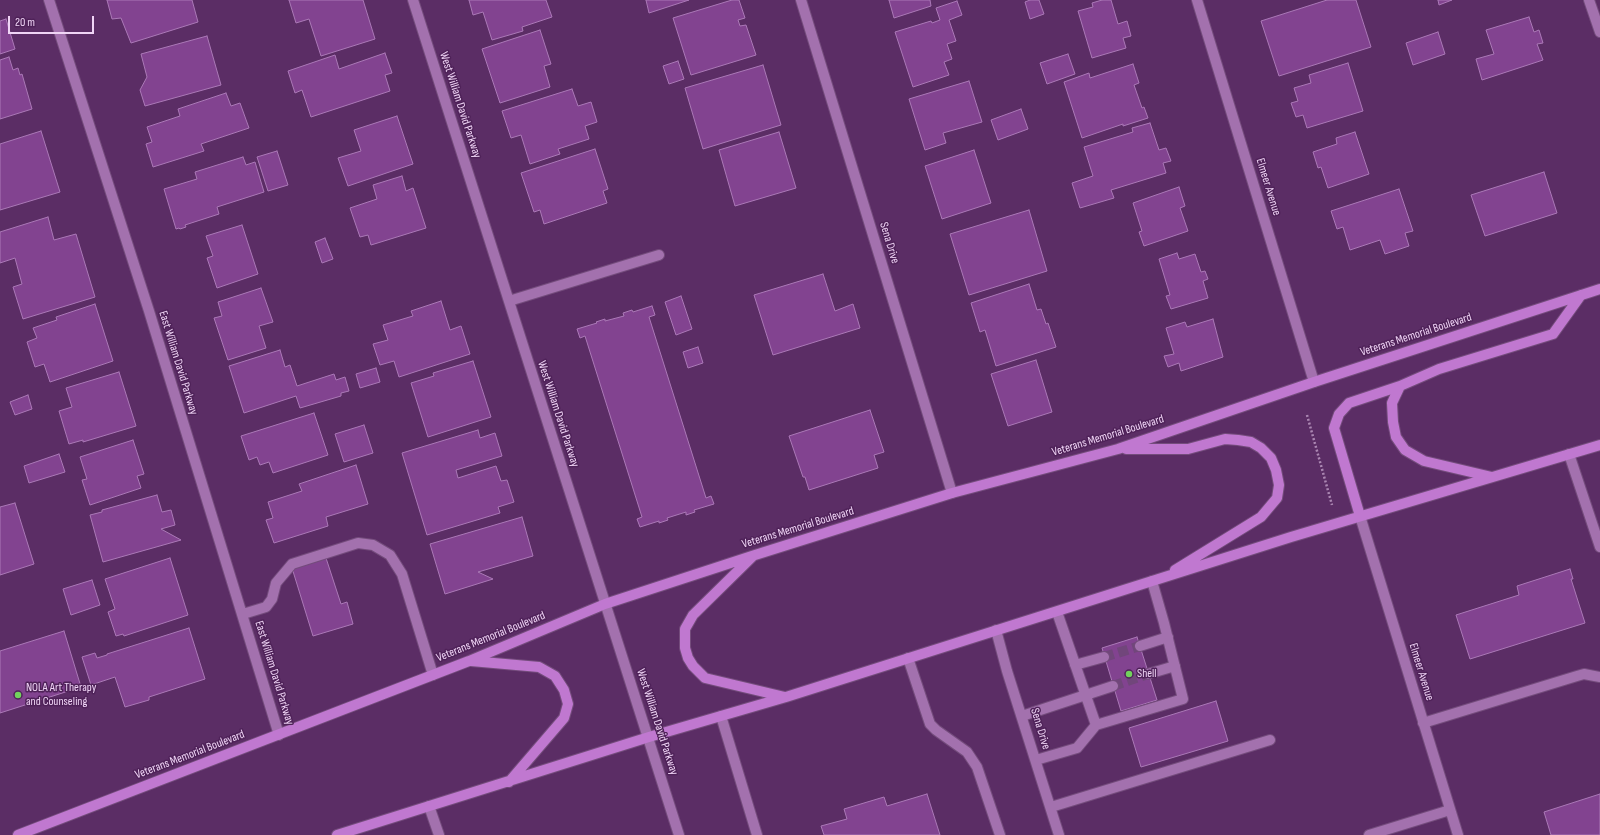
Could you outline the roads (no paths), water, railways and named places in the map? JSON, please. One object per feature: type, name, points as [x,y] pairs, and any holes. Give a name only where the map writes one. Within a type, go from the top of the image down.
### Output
[{"type":"main road","name":"Veterans Memorial Boulevard","points":[[18,835],[433,675],[604,604],[755,554],[952,493],[1118,449],[1314,382],[1600,289]]},
{"type":"main road","points":[[1360,516],[1334,428],[1339,414],[1350,403],[1400,386],[1439,369],[1553,334],[1580,295]]},
{"type":"main road","points":[[1400,386],[1392,403],[1393,422],[1396,438],[1405,450],[1424,462],[1494,477]]},
{"type":"main road","points":[[1118,449],[1188,449],[1225,439],[1238,440],[1251,442],[1261,448],[1271,458],[1276,470],[1279,485],[1276,498],[1261,517],[1156,579]]},
{"type":"main road","points":[[337,835],[649,737],[786,697],[1057,612],[1156,579],[1360,516],[1600,445]]},
{"type":"main road","points":[[755,554],[692,615],[685,629],[688,658],[704,678],[786,697]]},
{"type":"main road","points":[[468,661],[539,667],[555,676],[564,690],[568,704],[564,718],[509,782]]},
{"type":"street","name":"East William David Parkway","points":[[49,0],[149,311],[279,735]]},
{"type":"street","name":"West William David Parkway","points":[[413,0],[604,604],[649,737],[679,835]]},
{"type":"street","name":"Sena Drive","points":[[801,0],[952,493]]},
{"type":"street","name":"Elmeer Avenue","points":[[1197,0],[1314,382]]},
{"type":"street","points":[[1589,0],[1600,32]]},
{"type":"street","points":[[509,302],[659,255]]},
{"type":"street","points":[[1569,454],[1600,547]]},
{"type":"street","name":"Elmeer Avenue","points":[[1360,516],[1458,835]]},
{"type":"street","points":[[243,614],[266,607],[272,599],[276,583],[292,564],[358,543],[373,545],[390,555],[402,574],[433,675]]},
{"type":"street","points":[[1036,760],[1077,748],[1096,725],[1183,699],[1156,579]]},
{"type":"street","points":[[1057,612],[1096,725]]},
{"type":"street","name":"Sena Drive","points":[[996,630],[1007,671],[1060,835]]},
{"type":"street","points":[[1140,646],[1168,637]]},
{"type":"street","points":[[1076,665],[1104,657]]},
{"type":"street","points":[[908,658],[930,724],[967,752],[977,766],[1000,835]]},
{"type":"street","points":[[1148,674],[1175,666]]},
{"type":"street","points":[[1424,723],[1584,674],[1600,677]]},
{"type":"street","points":[[1022,716],[1113,686]]},
{"type":"street","points":[[721,716],[757,835]]},
{"type":"street","points":[[1051,808],[1270,740]]},
{"type":"street","points":[[429,806],[440,835]]},
{"type":"street","points":[[1370,835],[1450,810]]},
{"type":"tunnel","points":[[1104,657],[1140,646]]},
{"type":"tunnel","points":[[1113,686],[1148,674]]},
{"type":"place","name":"Shell","points":[[1129,674]]},
{"type":"place","name":"NOLA Art Therapy and Counseling","points":[[18,695]]}]
